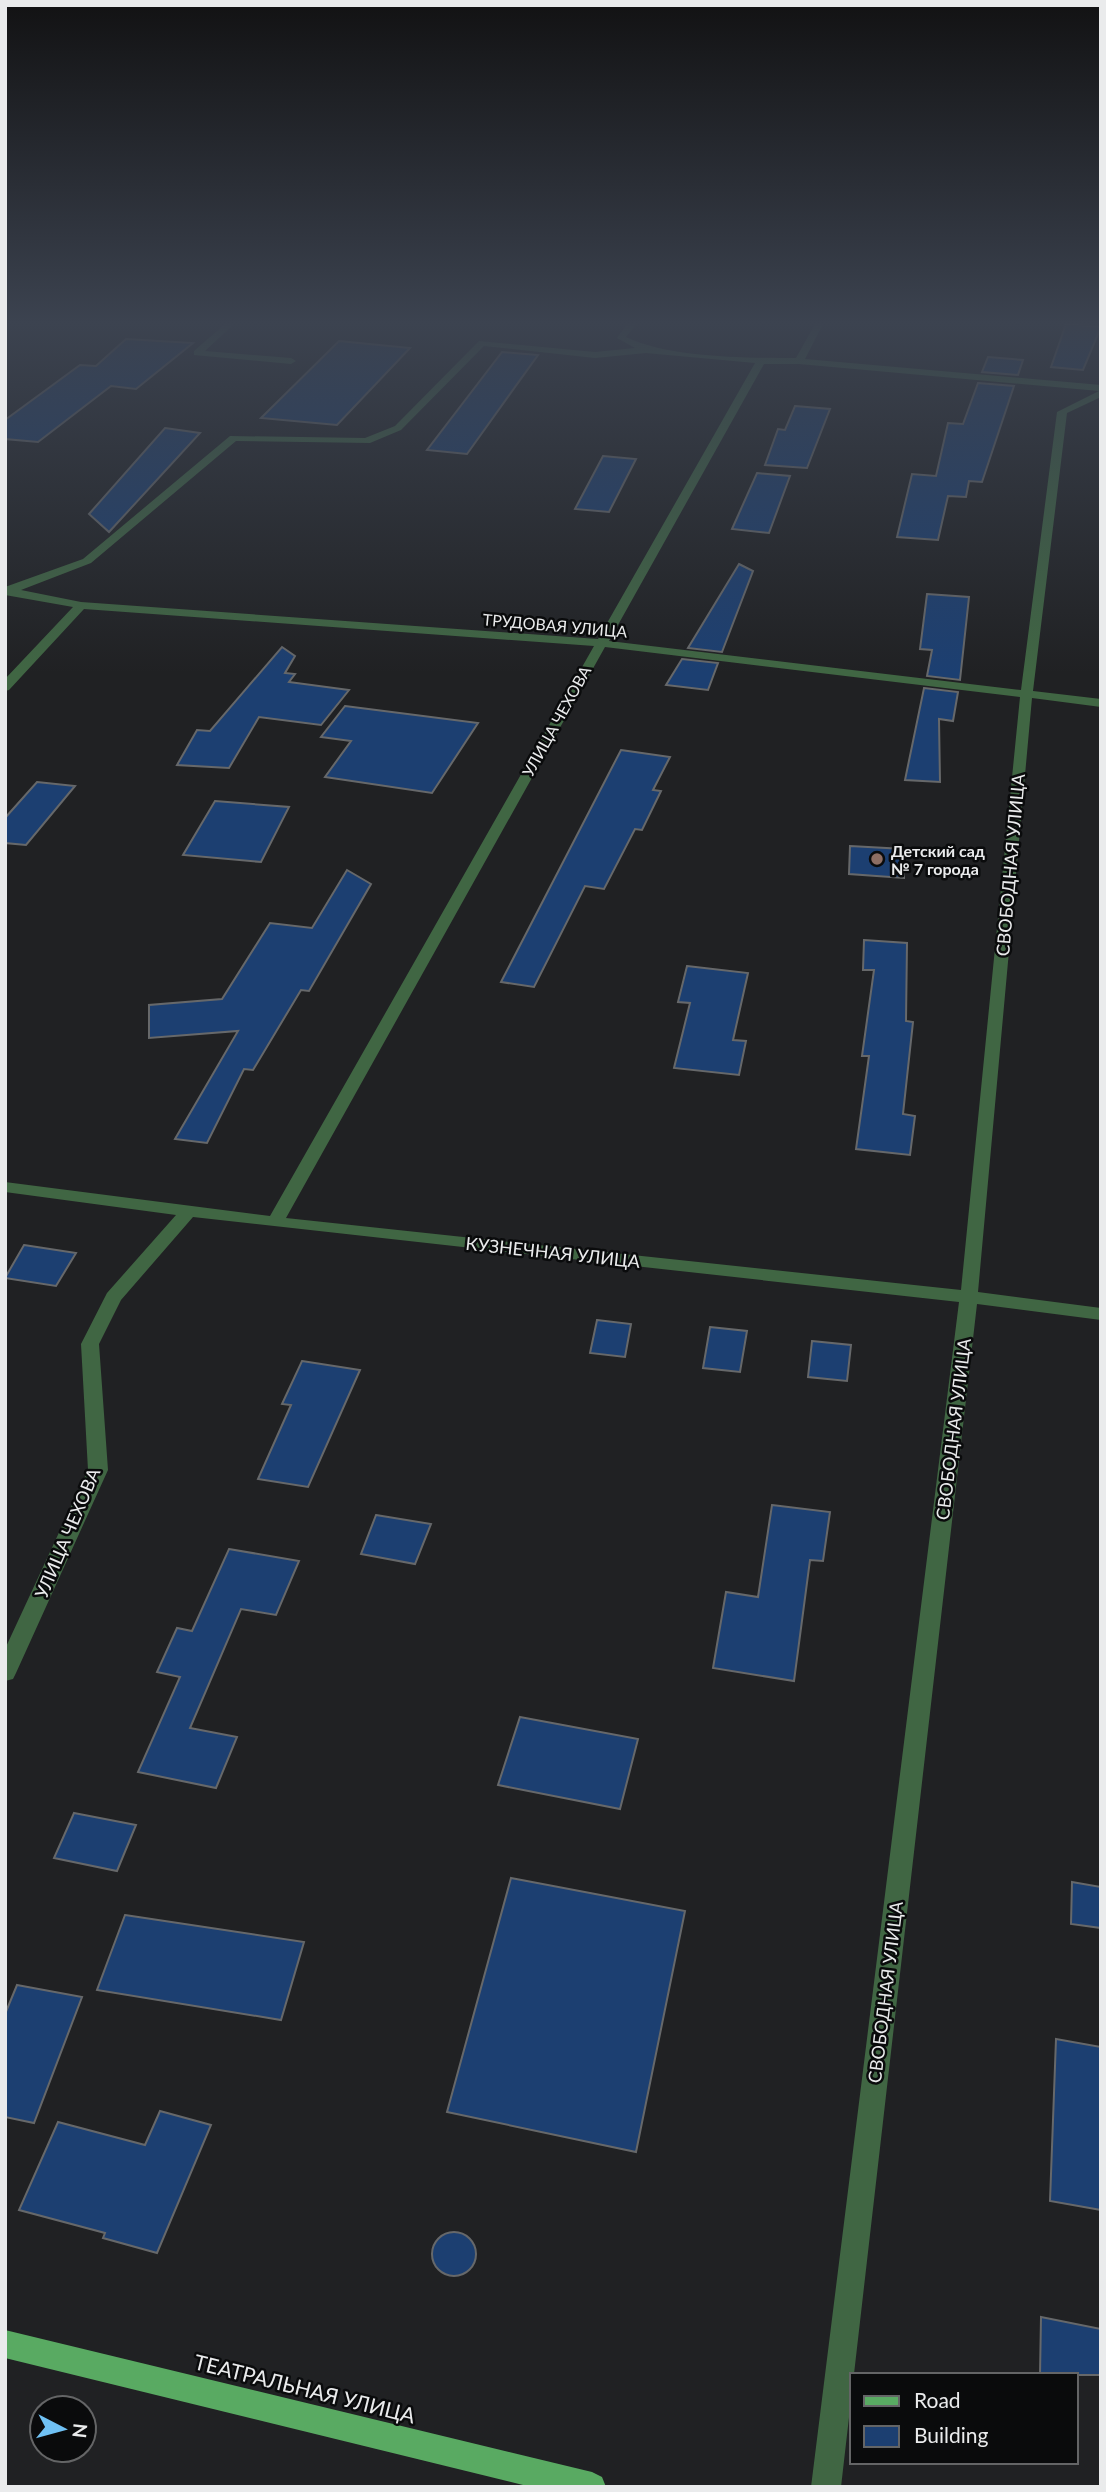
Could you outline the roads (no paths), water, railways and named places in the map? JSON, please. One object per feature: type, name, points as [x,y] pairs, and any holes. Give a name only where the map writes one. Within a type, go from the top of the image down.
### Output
[{"type":"main road","name":"ТЕАТРАЛЬНАЯ УЛИЦА","points":[[5,2344],[592,2487]]},
{"type":"street","points":[[6,591],[87,561],[231,440]]},
{"type":"street","name":"УЛИЦА ЧЕХОВА","points":[[275,1223],[716,440]]},
{"type":"street","name":"СВОБОДНАЯ УЛИЦА","points":[[826,2487],[969,1297],[1026,695],[1058,440]]},
{"type":"street","name":"ТРУДОВАЯ УЛИЦА","points":[[6,591],[81,605],[600,643],[1101,704]]},
{"type":"street","points":[[5,687],[81,605]]},
{"type":"street","name":"КУЗНЕЧНАЯ УЛИЦА","points":[[5,1187],[275,1223],[969,1297],[1101,1314]]},
{"type":"street","name":"УЛИЦА ЧЕХОВА","points":[[5,1673],[99,1470],[90,1344],[113,1297],[190,1211]]},
{"type":"place","name":"Детский сад № 7 города","points":[[877,859]]}]
